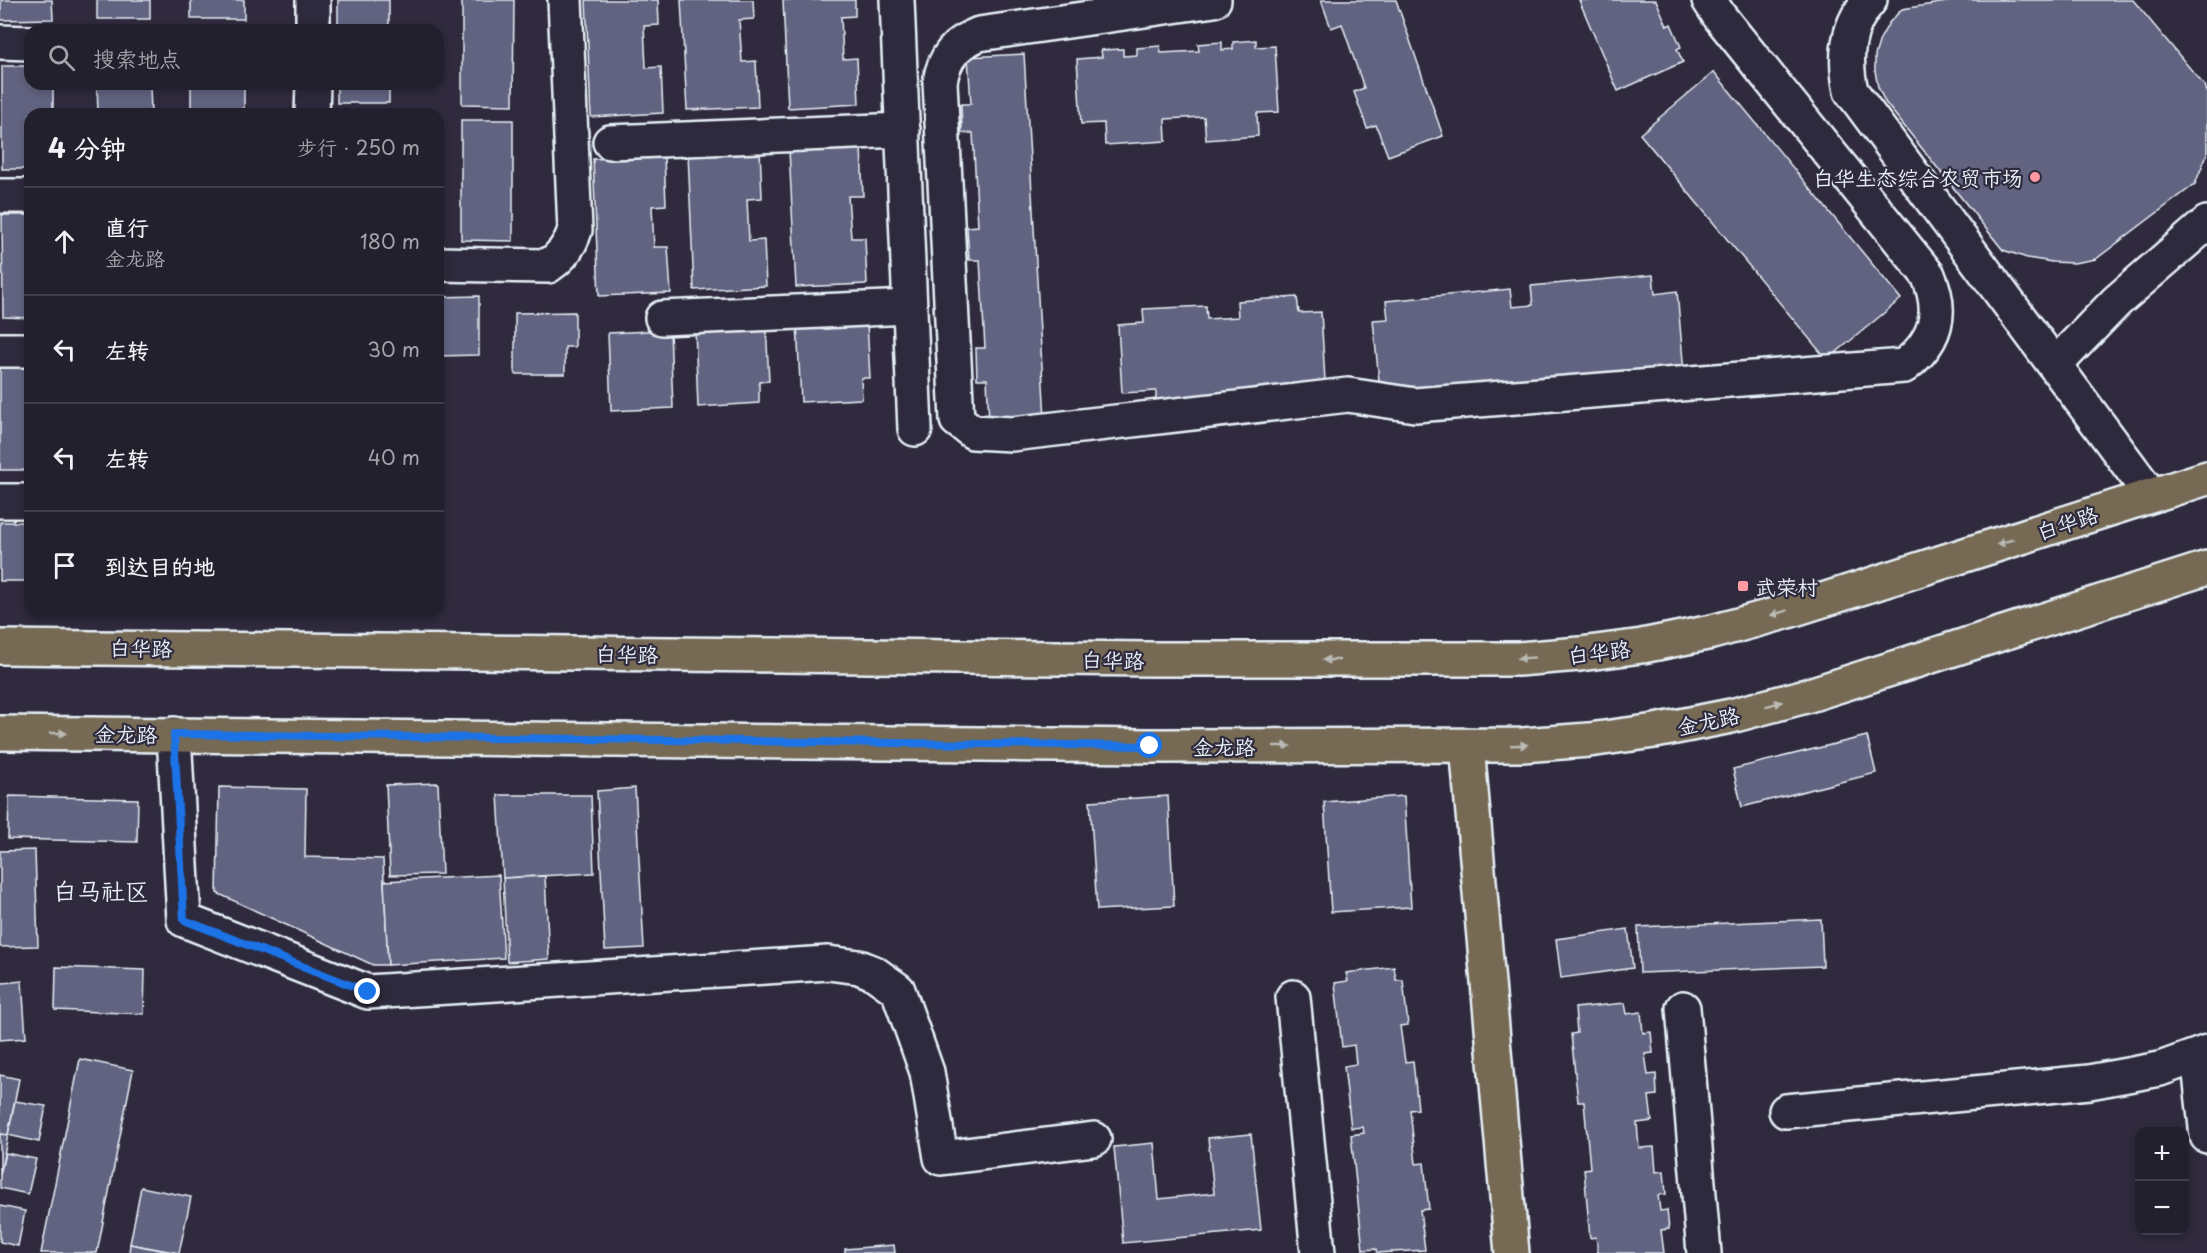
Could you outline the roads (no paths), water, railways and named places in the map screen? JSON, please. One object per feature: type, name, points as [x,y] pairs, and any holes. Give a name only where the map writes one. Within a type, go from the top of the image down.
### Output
[{"type":"main road","name":"白华路","points":[[0,647],[1151,659],[1518,659],[1631,647],[1712,632],[1782,613],[2204,479]]},
{"type":"main road","name":"金龙路","points":[[0,733],[1150,746],[1467,746],[1589,740],[1655,731],[1731,716],[1806,696],[2207,568]]},
{"type":"main road","points":[[1467,746],[1512,1253]]},
{"type":"street","points":[[313,0],[313,24]]},
{"type":"street","points":[[444,264],[548,266],[558,259],[572,241],[575,230],[565,0]]},
{"type":"street","points":[[897,0],[915,429]]},
{"type":"street","points":[[1214,0],[980,34],[967,39],[949,56],[942,68],[940,82],[957,420],[973,432],[1012,434],[1348,395],[1415,405],[1904,366],[1926,345],[1933,331],[1936,302],[1928,275],[1720,18],[1709,0]]},
{"type":"street","points":[[1870,0],[1856,20],[1849,38],[1846,56],[1851,91],[2151,495]]},
{"type":"street","points":[[0,42],[24,43]]},
{"type":"street","points":[[312,108],[313,90]]},
{"type":"street","points":[[610,142],[903,129]]},
{"type":"street","points":[[0,196],[24,196]]},
{"type":"street","points":[[2055,365],[2117,301],[2207,223]]},
{"type":"street","points":[[662,318],[910,307]]},
{"type":"street","points":[[0,350],[24,350]]},
{"type":"street","points":[[0,501],[24,501]]},
{"type":"street","points":[[174,734],[184,920],[368,992],[828,963],[859,967],[874,973],[898,990],[927,1072],[941,1158],[1094,1139]]},
{"type":"street","points":[[1293,997],[1318,1253]]},
{"type":"street","points":[[1683,1008],[1704,1253]]},
{"type":"street","points":[[1786,1111],[2090,1082],[2160,1069],[2202,1054],[2207,1136]]},
{"type":"place","name":"白华生态综合农贸市场","points":[[2035,177]]},
{"type":"place","name":"武荣村","points":[[1743,586]]},
{"type":"district","name":"白马社区","points":[[101,890]]}]
